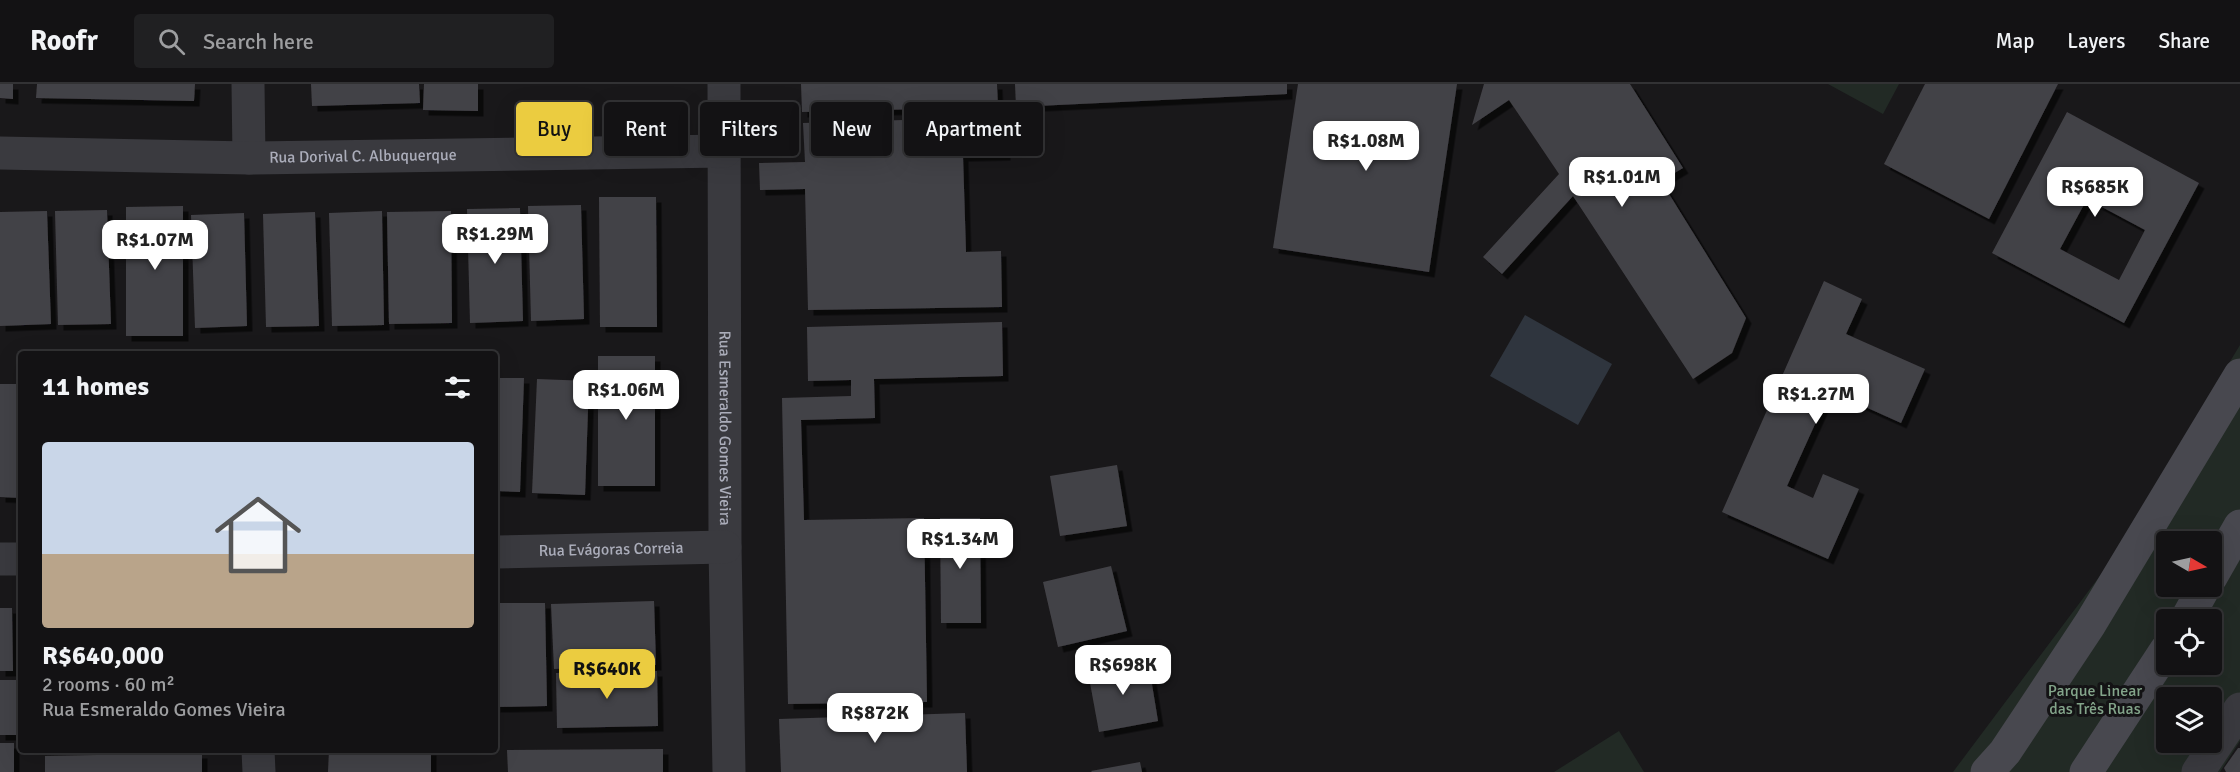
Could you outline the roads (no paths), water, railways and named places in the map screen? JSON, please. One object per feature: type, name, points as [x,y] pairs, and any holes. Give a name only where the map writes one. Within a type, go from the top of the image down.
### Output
[{"type":"main road","points":[[1987,772],[2005,752],[2090,624],[2240,375]]},
{"type":"main road","points":[[2222,558],[2240,526]]},
{"type":"main road","points":[[2086,772],[2156,665]]},
{"type":"street","points":[[248,84],[249,158]]},
{"type":"street","name":"Rua Esmeraldo Gomes Vieira","points":[[724,84],[724,102]]},
{"type":"street","name":"Rua Dorival C. Albuquerque","points":[[0,153],[249,158],[700,151]]},
{"type":"street","name":"Rua Esmeraldo Gomes Vieira","points":[[725,156],[725,547],[729,772]]},
{"type":"street","name":"Rua Evágoras Correia","points":[[498,552],[725,547]]},
{"type":"street","points":[[0,559],[18,559]]},
{"type":"street","points":[[2198,772],[2240,709]]},
{"type":"street","points":[[258,753],[259,772]]},
{"type":"park label","name":"Parque Linear das Três Ruas","points":[[2095,700]]}]
